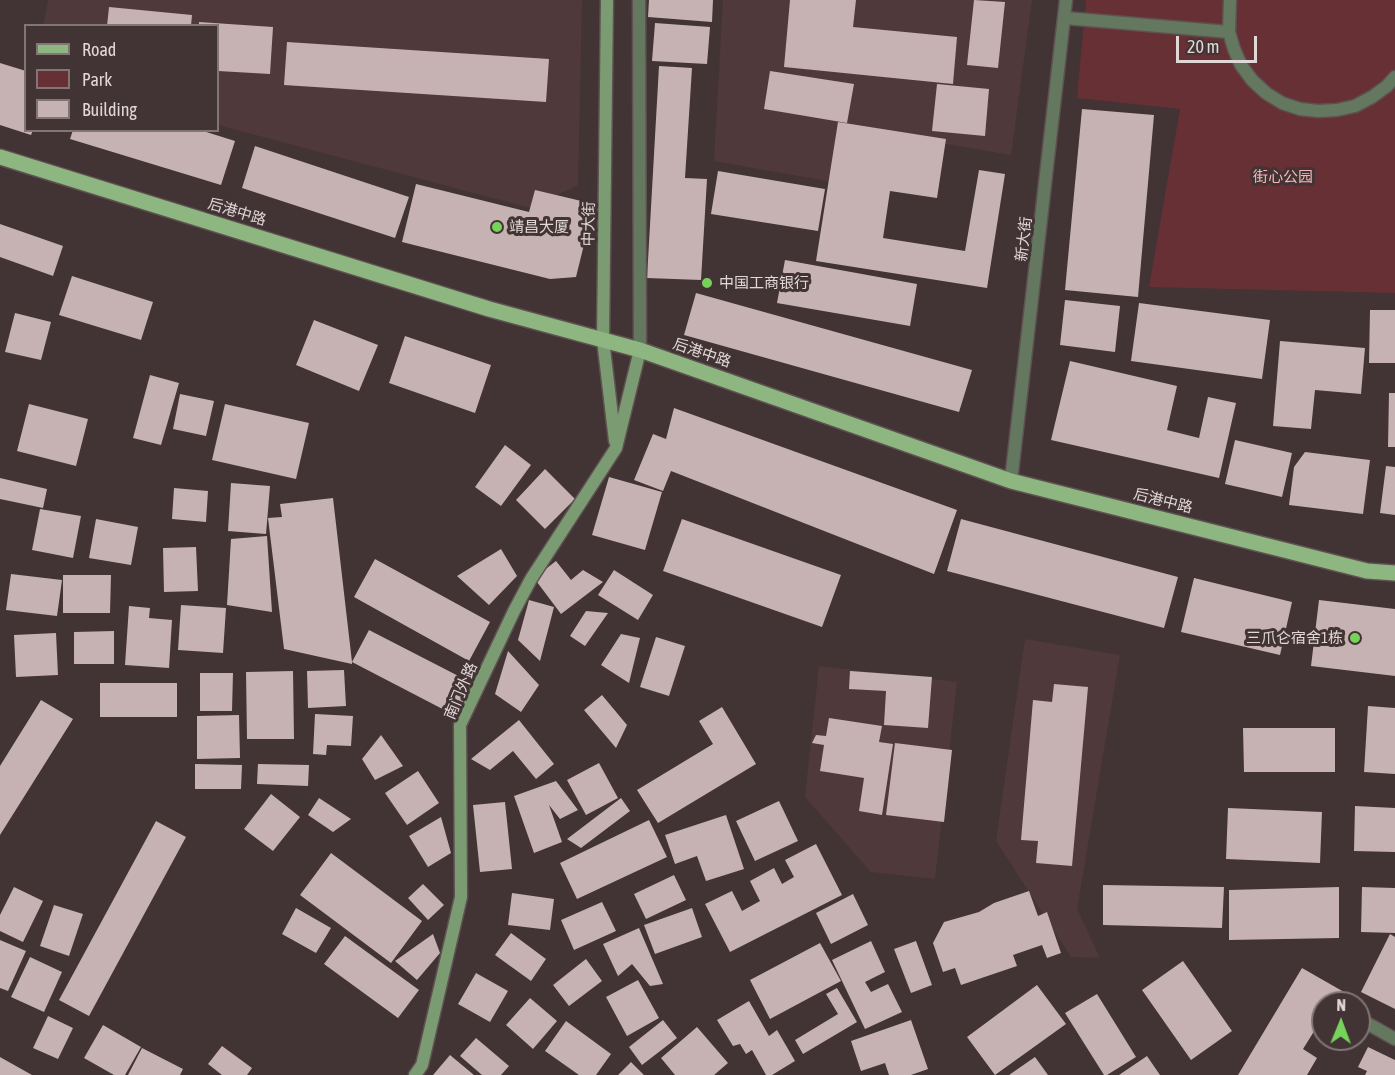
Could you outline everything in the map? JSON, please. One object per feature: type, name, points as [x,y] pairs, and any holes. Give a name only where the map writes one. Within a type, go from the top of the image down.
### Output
[{"type":"main road","name":"中大街","points":[[607,0],[603,340],[616,448]]},
{"type":"main road","name":"后港中路","points":[[0,157],[478,305],[640,350],[1011,481],[1367,571],[1395,573]]},
{"type":"main road","name":"南门外路","points":[[415,1075],[422,1065],[461,897],[460,725],[531,579],[616,448],[640,350]]},
{"type":"street","points":[[639,0],[640,350]]},
{"type":"street","name":"新大街","points":[[1011,481],[1066,0]]},
{"type":"street","points":[[1230,0],[1229,32],[1234,49],[1252,80],[1274,98],[1300,109],[1337,110],[1355,106],[1372,98],[1395,77]]},
{"type":"street","points":[[1065,18],[1229,32]]},
{"type":"street","points":[[1371,1026],[1395,1039]]},
{"type":"shaded area","points":[[48,0],[582,0],[578,185],[530,208],[219,125],[219,24],[43,24]]},
{"type":"shaded area","points":[[723,0],[1032,0],[1011,155],[846,127],[833,182],[714,161]]},
{"type":"shaded area","points":[[1025,639],[1120,655],[1077,909],[1100,958],[1071,957],[996,841]]},
{"type":"shaded area","points":[[819,666],[957,682],[935,879],[871,872],[805,797]]},
{"type":"green space","name":"街心公园","points":[[1086,0],[1395,0],[1395,293],[1149,287],[1180,109],[1077,98]]},
{"type":"building","points":[[649,0],[713,0],[712,22],[648,17]]},
{"type":"building","points":[[790,0],[856,0],[853,27],[957,37],[953,84],[784,67]]},
{"type":"building","points":[[974,0],[1005,2],[998,68],[967,65]]},
{"type":"building","points":[[109,7],[192,15],[191,24],[107,24]]},
{"type":"building","points":[[199,22],[273,27],[270,74],[219,71],[219,24],[199,24]]},
{"type":"building","points":[[655,23],[710,27],[707,64],[652,61]]},
{"type":"building","points":[[287,42],[549,59],[546,102],[284,85]]},
{"type":"building","points":[[0,63],[24,70],[24,132],[32,132],[31,135],[0,125]]},
{"type":"building","points":[[659,66],[692,68],[685,178],[707,179],[701,280],[647,278]]},
{"type":"building","points":[[770,71],[854,84],[847,123],[764,109]]},
{"type":"building","points":[[937,84],[989,89],[985,136],[932,131]]},
{"type":"building","points":[[1082,109],[1154,115],[1138,297],[1065,290]]},
{"type":"building","points":[[838,122],[946,139],[937,198],[890,191],[883,238],[965,251],[979,170],[1005,174],[987,288],[816,261]]},
{"type":"building","points":[[72,132],[206,132],[235,141],[221,185],[70,139]]},
{"type":"building","points":[[255,146],[409,197],[395,238],[242,188]]},
{"type":"building","points":[[718,171],[825,189],[818,231],[711,214]]},
{"type":"building","name":"靖昌大厦","points":[[416,184],[529,212],[535,190],[594,204],[576,277],[550,279],[402,242]]},
{"type":"building","points":[[0,224],[63,246],[53,276],[0,257]]},
{"type":"building","points":[[785,260],[917,284],[910,326],[777,303]]},
{"type":"building","points":[[72,276],[153,302],[141,340],[59,315]]},
{"type":"building","points":[[696,293],[972,370],[959,412],[684,335]]},
{"type":"building","points":[[1065,300],[1120,306],[1115,352],[1060,345]]},
{"type":"building","points":[[1139,303],[1270,320],[1262,379],[1131,361]]},
{"type":"building","points":[[1370,310],[1395,310],[1395,363],[1369,363]]},
{"type":"building","points":[[15,313],[51,322],[41,360],[5,352]]},
{"type":"building","points":[[314,320],[378,345],[359,391],[296,365]]},
{"type":"building","points":[[405,336],[491,365],[475,413],[389,383]]},
{"type":"building","points":[[1280,341],[1365,348],[1361,394],[1315,390],[1311,429],[1273,426]]},
{"type":"building","points":[[1070,361],[1177,386],[1167,430],[1199,438],[1208,397],[1236,403],[1219,478],[1051,440]]},
{"type":"building","points":[[150,375],[179,383],[161,445],[133,438]]},
{"type":"building","points":[[1389,393],[1395,393],[1395,447],[1388,447]]},
{"type":"building","points":[[180,394],[214,401],[206,436],[173,429]]},
{"type":"building","points":[[29,404],[88,419],[76,466],[17,451]]},
{"type":"building","points":[[225,404],[309,423],[296,479],[212,460]]},
{"type":"building","points":[[674,408],[957,510],[934,574],[671,471],[663,491],[634,480],[653,434],[666,439]]},
{"type":"building","points":[[1235,440],[1292,453],[1282,497],[1225,484]]},
{"type":"building","points":[[505,445],[531,465],[501,506],[475,487]]},
{"type":"building","points":[[1305,452],[1370,460],[1363,514],[1289,505],[1294,467]]},
{"type":"building","points":[[1386,466],[1395,467],[1395,515],[1380,513]]},
{"type":"building","points":[[545,469],[575,499],[545,529],[516,500]]},
{"type":"building","points":[[609,477],[662,492],[645,550],[592,535]]},
{"type":"building","points":[[0,478],[47,489],[43,508],[0,499]]},
{"type":"building","points":[[231,483],[270,486],[266,534],[228,531]]},
{"type":"building","points":[[174,488],[208,491],[206,522],[172,519]]},
{"type":"building","points":[[333,498],[352,664],[284,649],[268,518],[282,517],[280,504]]},
{"type":"building","points":[[40,509],[81,516],[73,558],[32,550]]},
{"type":"building","points":[[96,519],[138,527],[131,565],[89,558]]},
{"type":"building","points":[[682,519],[841,575],[822,627],[663,571]]},
{"type":"building","points":[[961,519],[1178,577],[1164,628],[947,571]]},
{"type":"building","points":[[267,536],[272,612],[227,605],[231,539]]},
{"type":"building","points":[[196,547],[198,591],[164,592],[163,548]]},
{"type":"building","points":[[501,549],[517,576],[489,605],[457,576]]},
{"type":"building","points":[[375,559],[490,622],[469,661],[354,597]]},
{"type":"building","points":[[556,561],[571,580],[583,570],[603,582],[561,614],[534,578]]},
{"type":"building","points":[[614,570],[653,595],[638,620],[598,595]]},
{"type":"building","points":[[11,574],[62,580],[57,616],[6,610]]},
{"type":"building","points":[[63,575],[111,575],[110,613],[63,613]]},
{"type":"building","points":[[1194,578],[1292,602],[1280,655],[1181,632]]},
{"type":"building","points":[[529,600],[554,607],[540,661],[518,640]]},
{"type":"building","name":"三爪仑宿舍1栋","points":[[1319,600],[1395,609],[1395,676],[1311,666]]},
{"type":"building","points":[[181,605],[226,608],[223,653],[178,650]]},
{"type":"building","points":[[129,606],[150,608],[149,618],[172,620],[169,668],[125,665]]},
{"type":"building","points":[[586,611],[608,613],[585,646],[570,636]]},
{"type":"building","points":[[369,630],[474,684],[456,716],[352,662]]},
{"type":"building","points":[[114,631],[114,664],[74,664],[74,632]]},
{"type":"building","points":[[56,633],[58,675],[16,677],[14,635]]},
{"type":"building","points":[[621,634],[640,638],[629,683],[601,665]]},
{"type":"building","points":[[656,637],[685,646],[669,696],[640,687]]},
{"type":"building","points":[[508,651],[539,685],[521,712],[495,694]]},
{"type":"building","points":[[344,670],[346,706],[308,708],[307,671]]},
{"type":"building","points":[[293,671],[294,739],[247,739],[246,672]]},
{"type":"building","points":[[850,671],[932,677],[928,728],[884,725],[886,691],[849,689]]},
{"type":"building","points":[[200,673],[233,673],[232,711],[200,711]]},
{"type":"building","points":[[100,683],[177,683],[177,717],[100,717]]},
{"type":"building","points":[[1054,684],[1088,687],[1072,866],[1036,863],[1038,841],[1021,840],[1033,700],[1052,702]]},
{"type":"building","points":[[602,695],[627,725],[616,748],[584,710]]},
{"type":"building","points":[[41,700],[73,719],[0,835],[0,766]]},
{"type":"building","points":[[1368,706],[1395,708],[1395,774],[1364,772]]},
{"type":"building","points":[[722,707],[756,764],[658,823],[637,790],[713,744],[699,721]]},
{"type":"building","points":[[315,714],[353,716],[351,746],[327,745],[326,755],[313,754]]},
{"type":"building","points":[[239,715],[240,758],[197,759],[197,716]]},
{"type":"building","points":[[829,718],[882,726],[879,742],[893,744],[882,815],[859,811],[864,778],[820,771],[824,745],[812,743],[816,735],[826,736]]},
{"type":"building","points":[[519,720],[554,764],[536,779],[513,751],[490,770],[471,759]]},
{"type":"building","points":[[1243,728],[1335,728],[1335,772],[1244,772]]},
{"type":"building","points":[[381,735],[403,766],[375,780],[362,759]]},
{"type":"building","points":[[895,743],[952,750],[944,822],[886,815]]},
{"type":"building","points":[[599,763],[618,798],[586,815],[567,780]]},
{"type":"building","points":[[195,764],[242,765],[241,789],[195,789]]},
{"type":"building","points":[[258,764],[309,765],[308,786],[257,784]]},
{"type":"building","points":[[418,771],[439,803],[407,825],[385,793]]},
{"type":"building","points":[[556,781],[578,810],[560,819],[549,805],[562,842],[534,853],[514,796]]},
{"type":"building","points":[[271,794],[300,817],[273,851],[244,829]]},
{"type":"building","points":[[319,798],[351,819],[333,832],[308,815]]},
{"type":"building","points":[[621,798],[630,811],[581,848],[567,839]]},
{"type":"building","points":[[779,801],[798,841],[755,861],[736,821]]},
{"type":"building","points":[[505,802],[512,869],[480,872],[473,805]]},
{"type":"building","points":[[1355,806],[1395,808],[1395,852],[1354,851]]},
{"type":"building","points":[[1228,808],[1322,812],[1320,863],[1226,859]]},
{"type":"building","points":[[726,815],[744,869],[706,881],[697,856],[675,864],[665,835]]},
{"type":"building","points":[[441,817],[451,853],[428,867],[409,836]]},
{"type":"building","points":[[649,820],[667,857],[577,899],[560,863]]},
{"type":"building","points":[[156,821],[186,837],[89,1016],[59,1000]]},
{"type":"building","points":[[816,844],[842,895],[730,952],[705,904],[732,891],[742,911],[760,901],[750,881],[774,868],[782,884],[794,877],[785,860]]},
{"type":"building","points":[[331,853],[422,921],[391,963],[300,895]]},
{"type":"building","points":[[674,875],[686,900],[646,919],[634,894]]},
{"type":"building","points":[[423,884],[444,905],[428,920],[408,898]]},
{"type":"building","points":[[1103,885],[1224,887],[1222,928],[1103,925]]},
{"type":"building","points":[[14,887],[43,901],[23,942],[0,931],[0,915]]},
{"type":"building","points":[[1339,887],[1339,938],[1229,940],[1229,890]]},
{"type":"building","points":[[1362,887],[1395,888],[1395,933],[1361,932]]},
{"type":"building","points":[[1029,891],[1038,916],[1047,912],[1061,953],[1047,958],[1042,945],[1013,955],[1017,966],[961,985],[955,968],[943,972],[933,943],[944,922],[979,912],[994,903]]},
{"type":"building","points":[[512,893],[554,899],[550,930],[508,925]]},
{"type":"building","points":[[853,894],[868,925],[831,944],[816,913]]},
{"type":"building","points":[[602,902],[616,931],[574,950],[561,920]]},
{"type":"building","points":[[54,905],[83,914],[69,956],[40,946]]},
{"type":"building","points":[[296,908],[331,928],[316,953],[282,934]]},
{"type":"building","points":[[692,908],[702,937],[655,954],[644,925]]},
{"type":"building","points":[[639,928],[663,984],[650,986],[632,964],[618,976],[603,944]]},
{"type":"building","points":[[511,933],[546,959],[531,981],[495,955]]},
{"type":"building","points":[[433,934],[440,953],[417,980],[395,961]]},
{"type":"building","points":[[1390,934],[1395,937],[1395,1009],[1371,997],[1371,991],[1362,991]]},
{"type":"building","points":[[345,936],[419,990],[398,1018],[324,964]]},
{"type":"building","points":[[0,940],[26,951],[8,991],[0,988]]},
{"type":"building","points":[[871,941],[885,972],[865,982],[871,992],[888,984],[902,1012],[865,1029],[832,960]]},
{"type":"building","points":[[916,941],[932,985],[911,993],[894,949]]},
{"type":"building","points":[[820,943],[841,981],[770,1019],[750,980]]},
{"type":"building","points":[[30,957],[62,972],[44,1012],[11,997]]},
{"type":"building","points":[[586,959],[602,981],[569,1006],[553,985]]},
{"type":"building","points":[[1183,961],[1232,1031],[1191,1060],[1142,990]]},
{"type":"building","points":[[1302,968],[1342,991],[1311,991],[1311,1036],[1303,1049],[1317,1058],[1307,1075],[1238,1075]]},
{"type":"building","points":[[476,973],[508,991],[490,1022],[458,1004]]},
{"type":"building","points":[[638,980],[659,1018],[627,1036],[606,997]]},
{"type":"building","points":[[1037,985],[1066,1024],[995,1075],[967,1037]]},
{"type":"building","points":[[837,988],[857,1022],[803,1054],[795,1040],[838,1014],[826,994]]},
{"type":"building","points":[[1097,994],[1136,1057],[1107,1075],[1104,1075],[1065,1013]]},
{"type":"building","points":[[530,998],[557,1021],[533,1049],[506,1025]]},
{"type":"building","points":[[749,1001],[769,1036],[777,1030],[795,1061],[772,1075],[766,1075],[752,1050],[746,1054],[740,1044],[733,1046],[717,1020]]},
{"type":"building","points":[[48,1016],[73,1028],[58,1059],[33,1048]]},
{"type":"building","points":[[663,1020],[677,1038],[642,1065],[629,1047]]},
{"type":"building","points":[[911,1020],[928,1069],[911,1075],[889,1075],[885,1063],[861,1071],[851,1041]]},
{"type":"building","points":[[566,1021],[611,1054],[596,1075],[579,1075],[545,1051]]},
{"type":"building","points":[[103,1025],[141,1047],[125,1075],[114,1075],[84,1058]]},
{"type":"building","points":[[697,1027],[728,1063],[714,1075],[675,1075],[661,1058]]},
{"type":"building","points":[[476,1038],[509,1066],[501,1075],[482,1075],[460,1056]]},
{"type":"building","points":[[222,1046],[252,1068],[247,1075],[222,1075],[208,1064]]},
{"type":"building","points":[[142,1048],[183,1069],[180,1075],[128,1075]]},
{"type":"building","points":[[1371,1048],[1395,1060],[1395,1075],[1365,1075],[1367,1071],[1358,1067],[1366,1051],[1371,1051]]},
{"type":"building","points":[[450,1055],[474,1075],[433,1075]]},
{"type":"building","points":[[1147,1056],[1160,1075],[1119,1075]]},
{"type":"building","points":[[0,1057],[32,1075],[0,1075]]},
{"type":"building","points":[[1035,1057],[1048,1075],[1009,1075]]},
{"type":"building","points":[[631,1062],[644,1075],[618,1075]]},
{"type":"place","name":"靖昌大厦","points":[[497,227]]},
{"type":"place","name":"中国工商银行","points":[[707,283]]},
{"type":"place","name":"三爪仑宿舍1栋","points":[[1355,638]]}]
